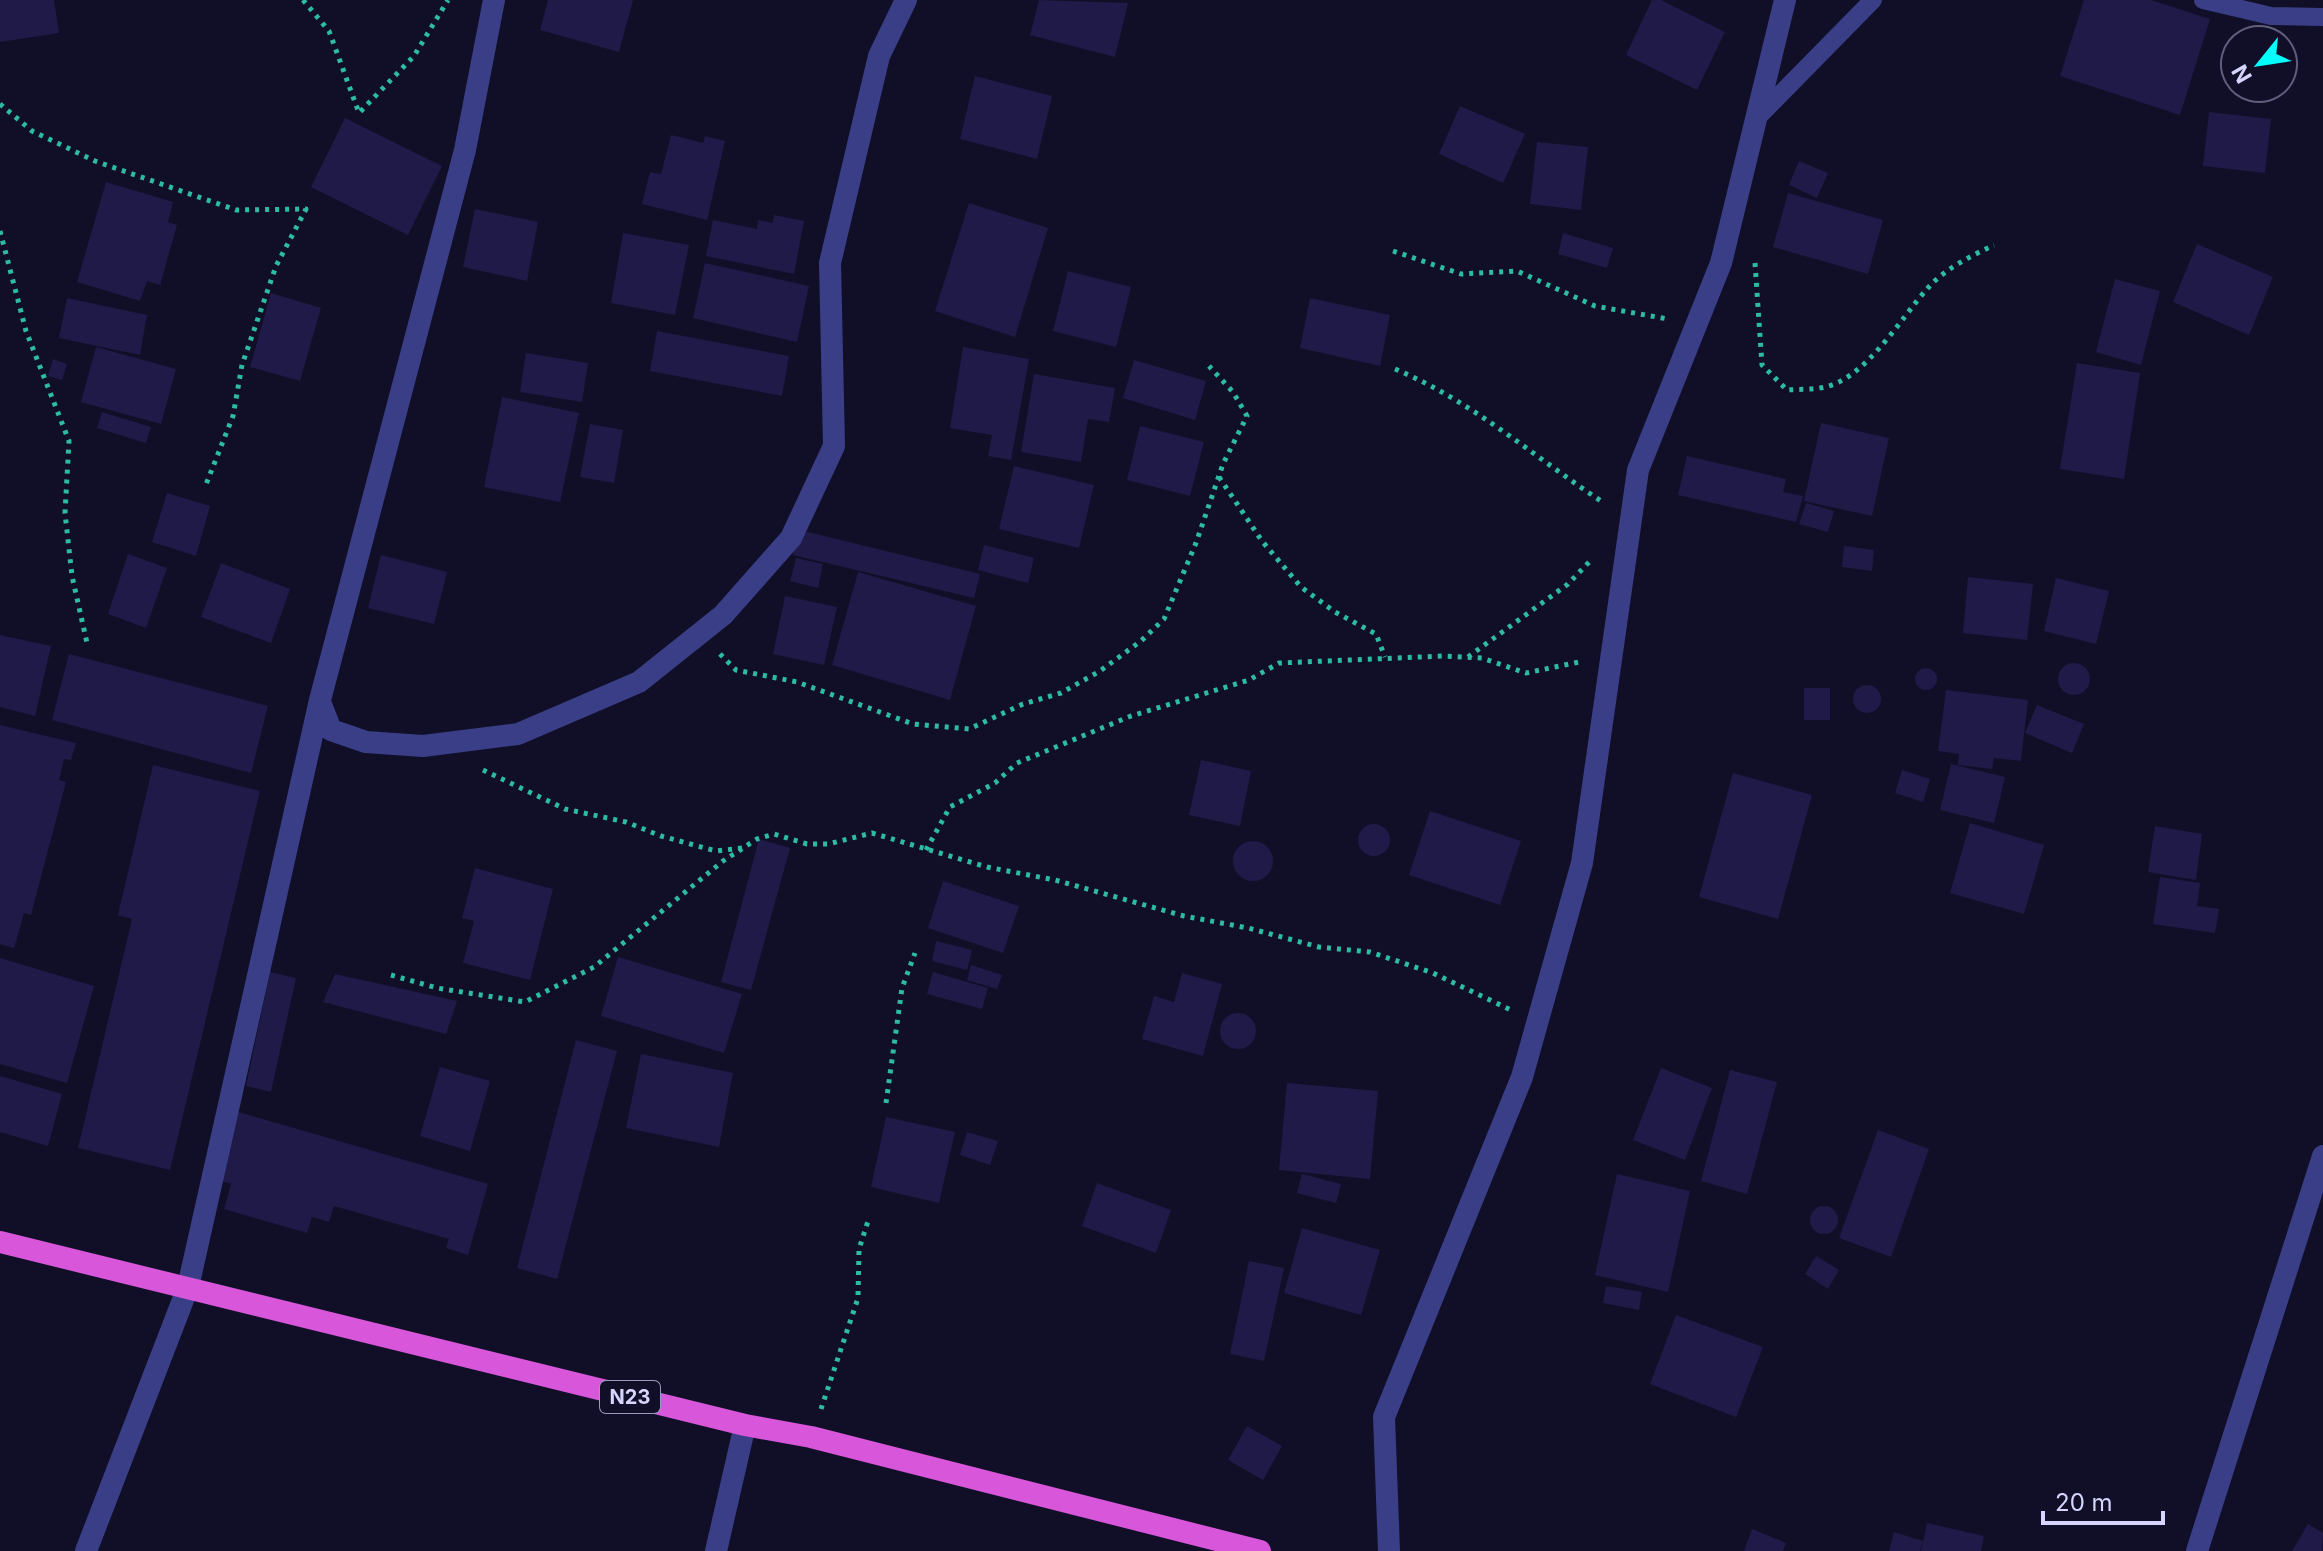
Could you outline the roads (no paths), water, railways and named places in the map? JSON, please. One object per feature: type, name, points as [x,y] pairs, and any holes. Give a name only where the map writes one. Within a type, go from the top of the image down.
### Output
[{"type":"highway","name":"N23","points":[[0,1242],[745,1425],[811,1437],[1260,1551]]},
{"type":"street","points":[[86,1551],[188,1287],[320,700],[465,150],[494,0]]},
{"type":"street","points":[[320,700],[331,730],[366,742],[438,744],[518,734],[639,682],[723,615],[791,538],[834,446],[830,263],[879,56],[906,0]]},
{"type":"street","points":[[1389,1551],[1384,1417],[1522,1077],[1582,863],[1638,470],[1721,263],[1785,0]]},
{"type":"street","points":[[2197,1551],[2323,1156]]},
{"type":"street","points":[[716,1551],[745,1425]]},
{"type":"lane","points":[[1759,116],[1873,0]]},
{"type":"lane","points":[[2203,0],[2271,16],[2323,17]]}]
